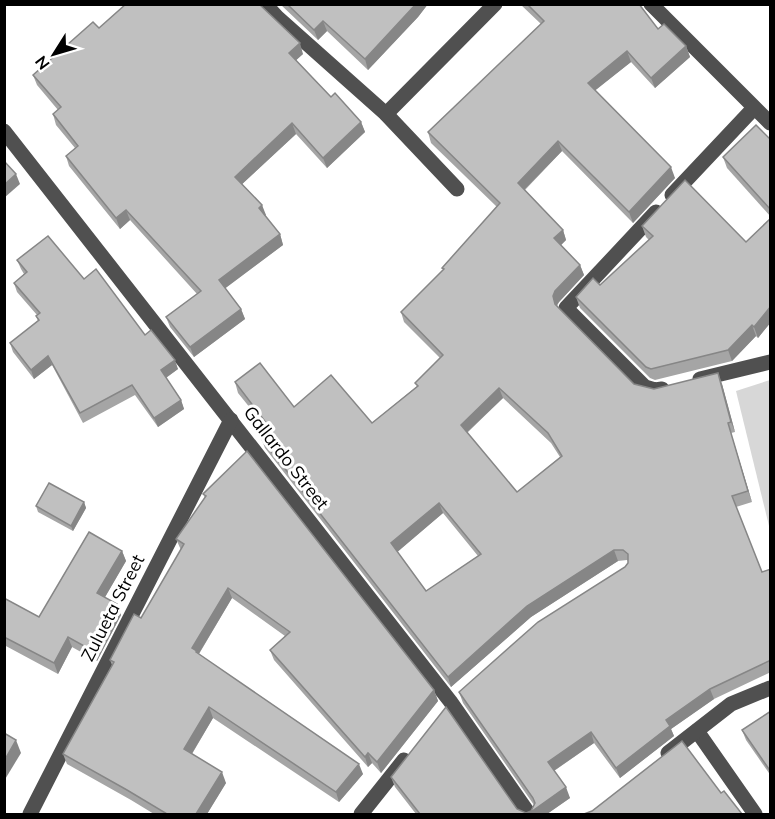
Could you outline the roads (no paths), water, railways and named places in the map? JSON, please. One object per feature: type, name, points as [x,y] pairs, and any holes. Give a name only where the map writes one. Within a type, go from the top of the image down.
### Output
[{"type":"street","points":[[265,4],[386,114],[457,189]]},
{"type":"street","points":[[386,114],[495,4]]},
{"type":"street","points":[[651,4],[771,123]]},
{"type":"street","points":[[754,108],[566,308],[645,387],[655,390],[771,362]]},
{"type":"street","name":"Gallardo Street","points":[[4,130],[451,701],[529,814]]},
{"type":"street","name":"Zulueta Street","points":[[30,814],[231,420]]},
{"type":"street","points":[[652,766],[731,704],[771,688]]},
{"type":"street","points":[[697,731],[755,814]]},
{"type":"street","points":[[361,814],[416,745]]}]
